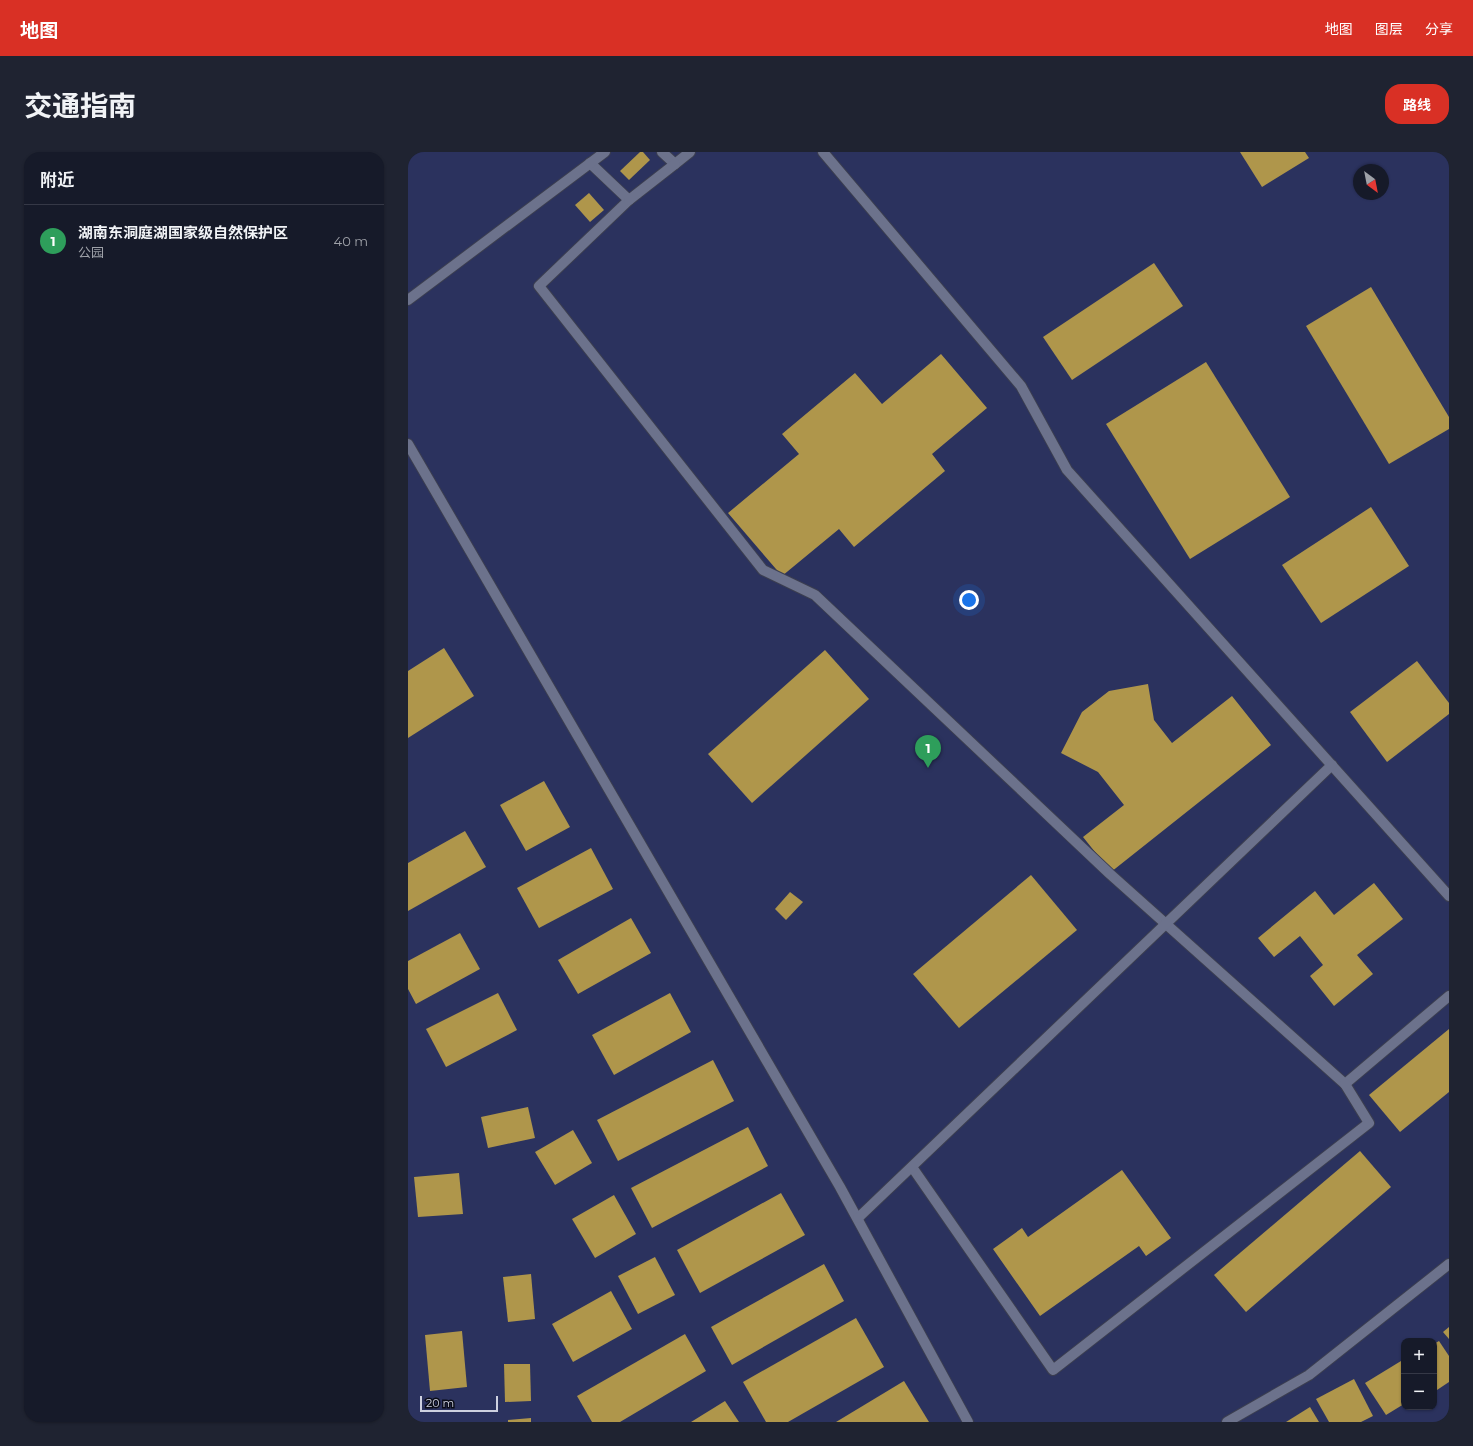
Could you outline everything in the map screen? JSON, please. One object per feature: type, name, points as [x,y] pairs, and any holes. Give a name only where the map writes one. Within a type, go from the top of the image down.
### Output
[{"type":"street","points":[[408,300],[605,152]]},
{"type":"street","points":[[662,152],[675,164]]},
{"type":"street","points":[[690,152],[629,200],[539,286],[763,570],[815,595],[1110,874],[1345,1084],[1369,1124],[1053,1370],[912,1167]]},
{"type":"street","points":[[823,152],[1021,386],[1068,470],[1449,896]]},
{"type":"street","points":[[590,163],[629,200]]},
{"type":"street","points":[[408,444],[858,1218],[968,1422]]},
{"type":"street","points":[[858,1218],[1332,764]]},
{"type":"street","points":[[1345,1084],[1449,996]]},
{"type":"street","points":[[1227,1422],[1309,1375],[1449,1264]]},
{"type":"shaded area","points":[[408,152],[1449,152],[1449,1422],[408,1422]]},
{"type":"building","points":[[640,152],[643,152],[650,160],[629,180],[620,171]]},
{"type":"building","points":[[1240,152],[1305,152],[1309,158],[1262,187]]},
{"type":"building","points":[[589,193],[604,210],[590,222],[575,205]]},
{"type":"building","points":[[1154,263],[1183,306],[1072,380],[1043,337]]},
{"type":"building","points":[[1371,287],[1449,417],[1449,429],[1389,464],[1306,326]]},
{"type":"building","points":[[941,354],[987,408],[932,454],[945,471],[854,547],[839,529],[782,576],[728,513],[799,454],[782,434],[855,373],[882,404]]},
{"type":"building","points":[[1206,362],[1290,497],[1190,559],[1106,424]]},
{"type":"building","points":[[1371,507],[1409,566],[1321,623],[1282,565]]},
{"type":"building","points":[[444,648],[474,696],[408,738],[408,671]]},
{"type":"building","points":[[825,650],[869,699],[752,803],[708,754]]},
{"type":"building","points":[[1417,661],[1449,703],[1449,714],[1387,762],[1350,712]]},
{"type":"building","points":[[1148,684],[1154,720],[1172,743],[1232,696],[1271,745],[1111,872],[1083,837],[1124,805],[1098,772],[1061,753],[1082,712],[1109,691]]},
{"type":"building","points":[[544,781],[570,827],[526,851],[500,805]]},
{"type":"building","points":[[465,831],[486,867],[408,911],[408,863]]},
{"type":"building","points":[[591,848],[613,889],[539,928],[517,888]]},
{"type":"building","points":[[1031,875],[1077,930],[959,1028],[913,974]]},
{"type":"building","points":[[1374,883],[1403,919],[1357,955],[1373,974],[1334,1006],[1310,976],[1323,965],[1300,936],[1274,957],[1258,938],[1315,891],[1334,915]]},
{"type":"building","points":[[790,892],[803,902],[786,920],[775,909]]},
{"type":"building","points":[[631,918],[651,953],[578,994],[558,960]]},
{"type":"building","points":[[460,933],[480,969],[416,1004],[408,989],[408,961]]},
{"type":"building","points":[[498,993],[517,1030],[446,1067],[426,1029]]},
{"type":"building","points":[[670,993],[691,1032],[614,1075],[592,1035]]},
{"type":"building","points":[[1449,1029],[1449,1092],[1400,1132],[1369,1095]]},
{"type":"building","points":[[713,1060],[734,1101],[618,1161],[597,1120]]},
{"type":"building","points":[[528,1107],[535,1138],[488,1148],[481,1117]]},
{"type":"building","points":[[748,1127],[768,1166],[652,1228],[631,1188]]},
{"type":"building","points":[[573,1130],[592,1163],[555,1185],[535,1152]]},
{"type":"building","points":[[1360,1151],[1391,1187],[1246,1312],[1214,1275]]},
{"type":"building","points":[[1122,1170],[1171,1238],[1146,1256],[1139,1246],[1040,1316],[993,1249],[1022,1228],[1028,1237]]},
{"type":"building","points":[[459,1173],[463,1214],[418,1217],[414,1177]]},
{"type":"building","points":[[781,1193],[805,1235],[700,1293],[677,1250]]},
{"type":"building","points":[[614,1195],[636,1234],[595,1258],[572,1219]]},
{"type":"building","points":[[655,1257],[675,1295],[638,1314],[618,1276]]},
{"type":"building","points":[[824,1264],[844,1301],[732,1365],[711,1327]]},
{"type":"building","points":[[531,1274],[535,1319],[508,1322],[503,1277]]},
{"type":"building","points":[[611,1291],[632,1329],[573,1362],[552,1324]]},
{"type":"building","points":[[856,1318],[884,1367],[788,1422],[766,1422],[743,1382]]},
{"type":"building","points":[[1449,1327],[1449,1339],[1443,1332]]},
{"type":"building","points":[[462,1331],[467,1387],[430,1391],[425,1335]]},
{"type":"building","points":[[685,1334],[706,1371],[620,1422],[592,1422],[577,1396]]},
{"type":"building","points":[[1439,1341],[1449,1356],[1449,1382],[1437,1390],[1437,1374],[1437,1342]]},
{"type":"building","points":[[1401,1361],[1401,1406],[1386,1415],[1365,1383]]},
{"type":"building","points":[[504,1364],[530,1364],[531,1401],[505,1402]]},
{"type":"building","points":[[1354,1379],[1373,1416],[1361,1422],[1329,1422],[1316,1399]]},
{"type":"building","points":[[904,1381],[929,1422],[836,1422]]},
{"type":"building","points":[[725,1401],[739,1422],[691,1422]]},
{"type":"building","points":[[1310,1407],[1319,1422],[1286,1422]]},
{"type":"building","points":[[531,1418],[531,1422],[508,1422],[508,1420]]},
{"type":"place","name":"湖南东洞庭湖国家级自然保护区","points":[[928,768]]}]
